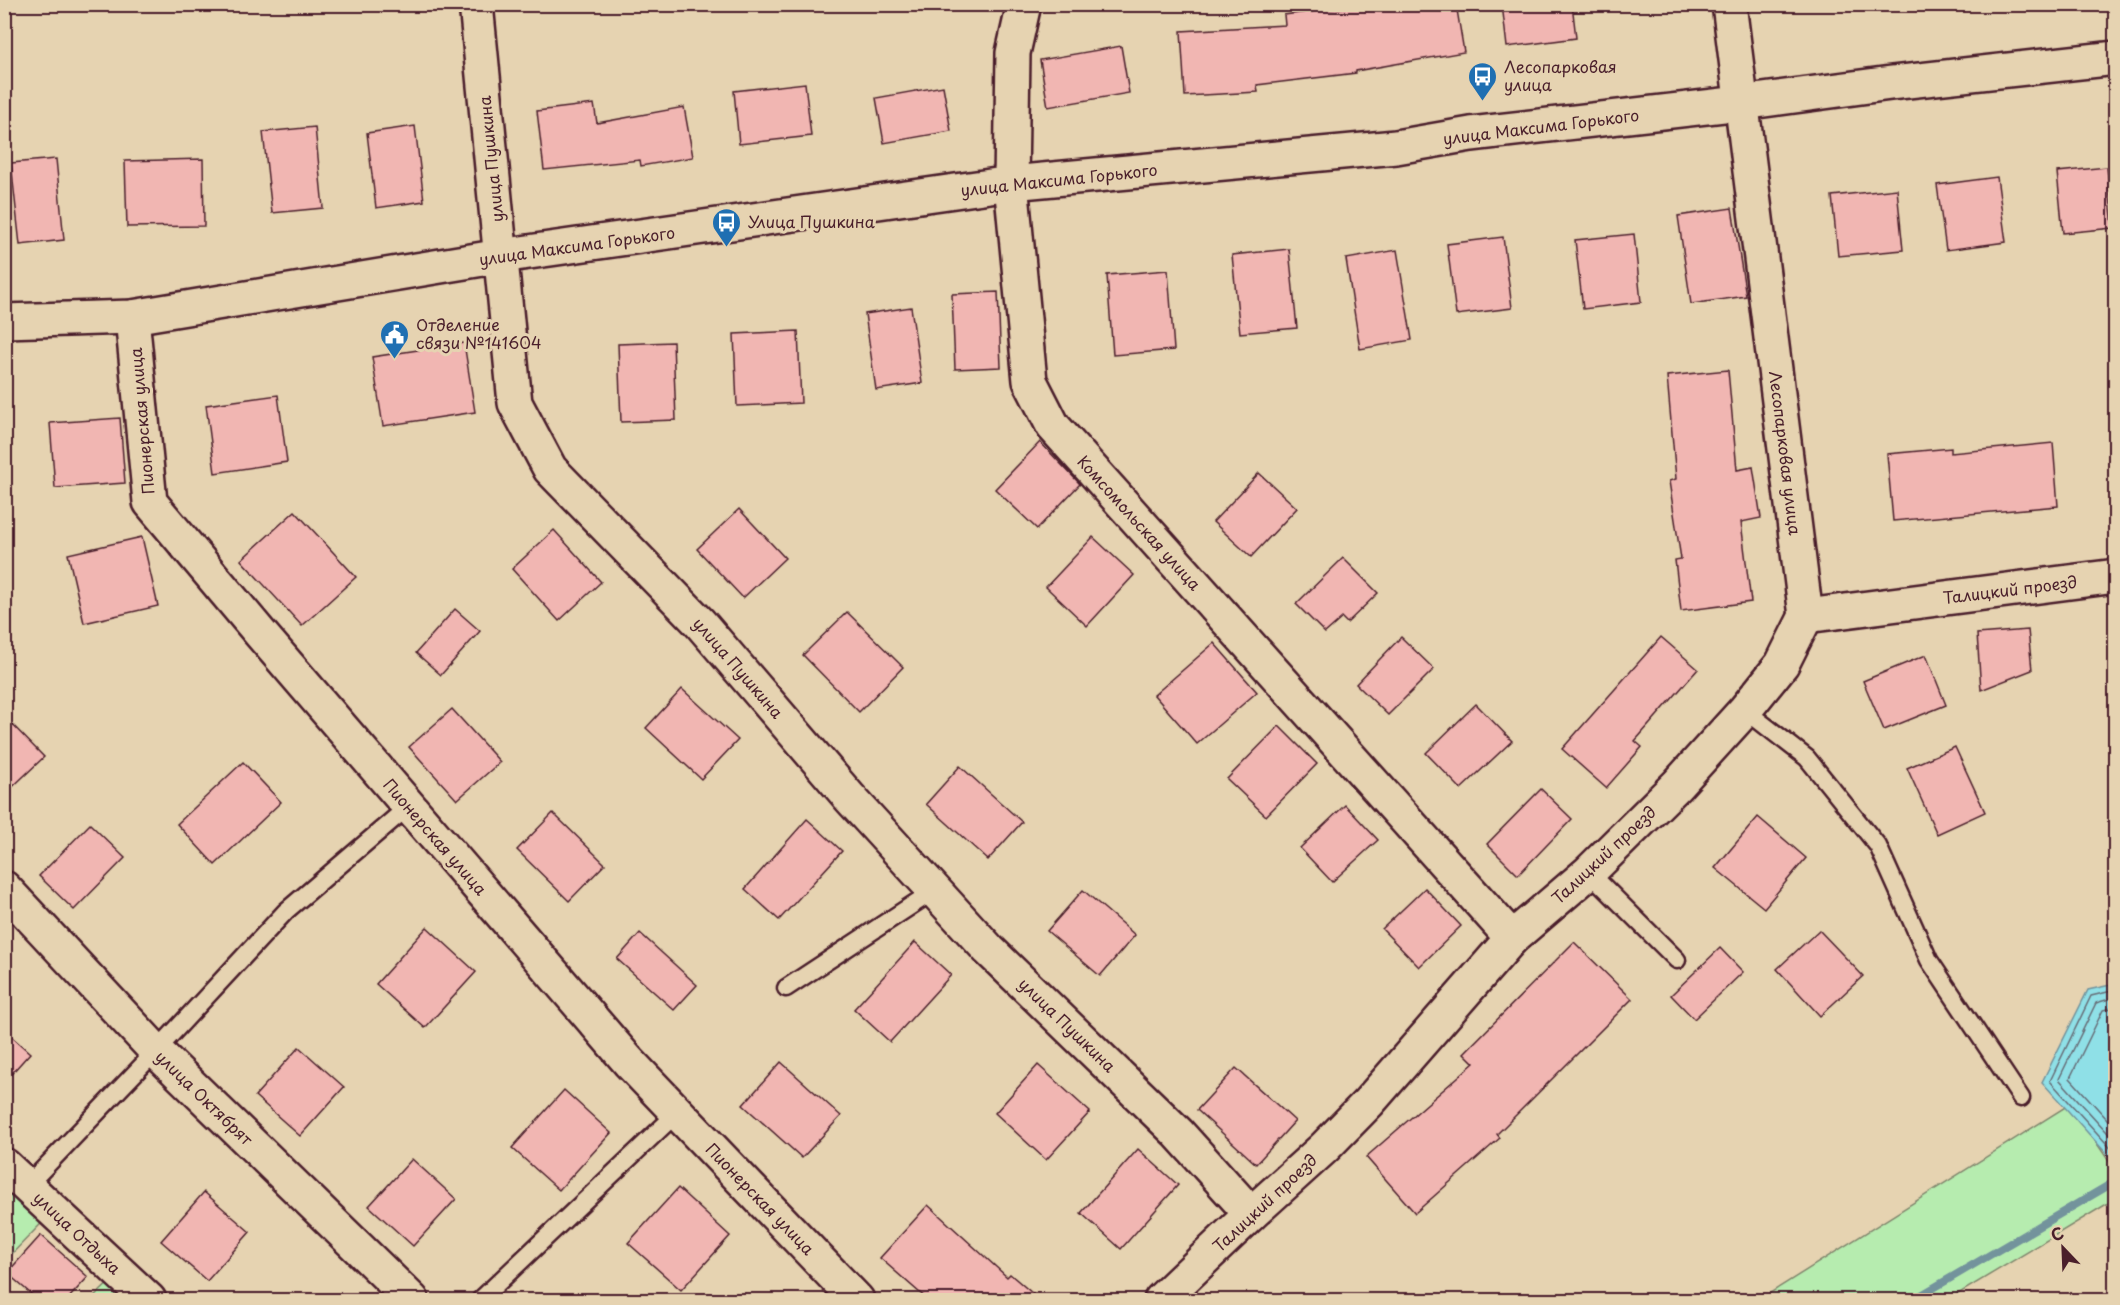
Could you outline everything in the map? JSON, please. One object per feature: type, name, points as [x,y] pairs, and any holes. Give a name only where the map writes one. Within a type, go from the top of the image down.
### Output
[{"type":"street","name":"улица Пушкина","points":[[476,4],[515,403],[550,469],[700,623],[850,798],[989,950],[1178,1133],[1251,1214]]},
{"type":"street","name":"Комсомольская улица","points":[[1024,4],[1013,53],[1011,183],[1030,381],[1053,426],[1512,938]]},
{"type":"street","name":"Лесопарковая улица","points":[[1729,4],[1806,616]]},
{"type":"street","name":"улица Максима Горького","points":[[4,321],[132,317],[501,256],[1011,183],[1396,147],[1471,134],[1741,104],[1891,82],[2115,58]]},
{"type":"street","name":"Пионерская улица","points":[[132,317],[150,502],[629,1062],[857,1300]]},
{"type":"street","name":"Талицкий проезд","points":[[1161,1300],[1324,1148],[1369,1102],[1512,938],[1589,872],[1677,785],[1745,710],[1782,664],[1806,616],[2115,576]]},
{"type":"street","name":"улица Октябрят","points":[[4,888],[156,1051],[412,1300]]},
{"type":"street","name":"улица Отдыха","points":[[16,1175],[149,1300]]},
{"type":"lane","points":[[1745,710],[1807,758],[1878,846],[1929,960],[2021,1098]]},
{"type":"lane","points":[[16,1175],[156,1051],[286,910],[409,806]]},
{"type":"lane","points":[[1589,872],[1677,960]]},
{"type":"lane","points":[[786,988],[935,890]]},
{"type":"lane","points":[[480,1300],[677,1113]]},
{"type":"green space","points":[[2070,1104],[2115,1170],[2115,1199],[1948,1300],[1759,1300]]},
{"type":"green space","points":[[4,1157],[62,1202],[5,1261],[4,1261]]},
{"type":"green space","points":[[119,1273],[154,1300],[91,1300]]},
{"type":"water","points":[[2116,984],[2115,1163],[2042,1082],[2088,990]]},
{"type":"building","points":[[1372,4],[1456,4],[1464,52],[1356,71],[1356,73],[1257,85],[1258,92],[1185,96],[1181,31],[1285,25],[1284,15]]},
{"type":"building","points":[[1502,4],[1572,4],[1576,38],[1507,47]]},
{"type":"building","points":[[1121,46],[1129,93],[1048,107],[1040,60]]},
{"type":"building","points":[[805,83],[811,136],[739,144],[734,91]]},
{"type":"building","points":[[943,86],[951,131],[884,143],[876,98]]},
{"type":"building","points":[[594,104],[597,123],[684,107],[693,157],[641,166],[640,160],[544,170],[537,111]]},
{"type":"building","points":[[415,126],[424,201],[376,208],[367,133]]},
{"type":"building","points":[[315,127],[323,208],[272,213],[263,132]]},
{"type":"building","points":[[56,159],[64,240],[20,245],[11,163]]},
{"type":"building","points":[[203,159],[204,226],[127,227],[125,161]]},
{"type":"building","points":[[2107,167],[2113,228],[2063,233],[2057,172]]},
{"type":"building","points":[[1997,177],[2006,242],[1946,250],[1937,185]]},
{"type":"building","points":[[1897,189],[1903,250],[1838,256],[1832,196]]},
{"type":"building","points":[[1732,208],[1746,296],[1691,304],[1678,216]]},
{"type":"building","points":[[1634,234],[1641,302],[1583,309],[1575,240]]},
{"type":"building","points":[[1503,237],[1512,308],[1456,315],[1447,244]]},
{"type":"building","points":[[1289,249],[1297,328],[1240,333],[1232,255]]},
{"type":"building","points":[[1397,250],[1412,340],[1360,349],[1346,259]]},
{"type":"building","points":[[1168,270],[1174,350],[1113,355],[1107,275]]},
{"type":"building","points":[[998,292],[1001,367],[955,369],[952,294]]},
{"type":"building","points":[[911,307],[922,383],[876,390],[865,314]]},
{"type":"building","points":[[798,331],[801,403],[737,406],[734,334]]},
{"type":"building","points":[[673,342],[676,420],[621,422],[618,344]]},
{"type":"building","points":[[464,343],[475,412],[383,426],[372,357]]},
{"type":"building","points":[[1728,370],[1737,470],[1753,467],[1761,518],[1741,522],[1751,602],[1681,611],[1675,560],[1681,559],[1669,481],[1676,479],[1667,376]]},
{"type":"building","points":[[278,395],[287,462],[215,473],[206,405]]},
{"type":"building","points":[[120,418],[125,483],[55,488],[50,423]]},
{"type":"building","points":[[1040,442],[1080,484],[1037,529],[995,489]]},
{"type":"building","points":[[2053,443],[2058,506],[1893,521],[1887,454],[1951,448],[1951,453]]},
{"type":"building","points":[[1259,473],[1297,508],[1251,557],[1213,522]]},
{"type":"building","points":[[739,509],[785,558],[743,598],[697,549]]},
{"type":"building","points":[[295,511],[356,577],[302,626],[241,560]]},
{"type":"building","points":[[554,530],[601,582],[559,621],[512,569]]},
{"type":"building","points":[[142,537],[158,606],[84,623],[68,554]]},
{"type":"building","points":[[1093,537],[1134,575],[1087,626],[1046,587]]},
{"type":"building","points":[[1343,558],[1378,593],[1347,623],[1342,618],[1325,633],[1296,604]]},
{"type":"building","points":[[455,609],[480,631],[441,675],[416,653]]},
{"type":"building","points":[[847,612],[903,667],[859,712],[803,655]]},
{"type":"building","points":[[2028,630],[2032,670],[1981,690],[1977,634]]},
{"type":"building","points":[[1401,637],[1434,669],[1388,715],[1356,684]]},
{"type":"building","points":[[1661,637],[1698,669],[1635,741],[1642,747],[1606,788],[1562,749]]},
{"type":"building","points":[[1214,643],[1257,692],[1197,744],[1154,695]]},
{"type":"building","points":[[1926,655],[1946,705],[1884,730],[1863,681]]},
{"type":"building","points":[[682,689],[738,740],[701,779],[646,728]]},
{"type":"building","points":[[1476,704],[1512,741],[1461,789],[1426,753]]},
{"type":"building","points":[[452,709],[500,762],[457,800],[409,747]]},
{"type":"building","points":[[4,716],[44,757],[4,795]]},
{"type":"building","points":[[1279,726],[1317,764],[1266,816],[1227,779]]},
{"type":"building","points":[[1955,747],[1985,812],[1937,834],[1907,768]]},
{"type":"building","points":[[243,762],[281,802],[215,865],[177,824]]},
{"type":"building","points":[[960,766],[1022,822],[988,860],[926,804]]},
{"type":"building","points":[[1541,789],[1572,819],[1518,875],[1487,844]]},
{"type":"building","points":[[1345,805],[1378,840],[1332,882],[1300,848]]},
{"type":"building","points":[[553,813],[605,864],[569,901],[517,850]]},
{"type":"building","points":[[1758,817],[1806,858],[1764,908],[1715,868]]},
{"type":"building","points":[[807,819],[842,851],[779,920],[745,889]]},
{"type":"building","points":[[90,824],[125,858],[74,910],[39,876]]},
{"type":"building","points":[[1425,888],[1461,926],[1419,967],[1382,929]]},
{"type":"building","points":[[1083,890],[1135,935],[1100,976],[1047,931]]},
{"type":"building","points":[[427,927],[476,972],[425,1028],[376,984]]},
{"type":"building","points":[[1819,930],[1863,976],[1820,1016],[1777,969]]},
{"type":"building","points":[[640,933],[697,985],[674,1010],[617,959]]},
{"type":"building","points":[[915,942],[951,975],[890,1042],[854,1009]]},
{"type":"building","points":[[1574,942],[1632,999],[1497,1134],[1500,1138],[1415,1213],[1366,1157],[1474,1063],[1464,1053]]},
{"type":"building","points":[[1720,948],[1743,972],[1694,1019],[1671,995]]},
{"type":"building","points":[[4,1030],[30,1053],[4,1082]]},
{"type":"building","points":[[299,1047],[344,1087],[300,1136],[255,1096]]},
{"type":"building","points":[[781,1062],[841,1116],[802,1158],[743,1105]]},
{"type":"building","points":[[1038,1065],[1090,1112],[1046,1160],[995,1113]]},
{"type":"building","points":[[1236,1068],[1295,1121],[1256,1164],[1197,1110]]},
{"type":"building","points":[[564,1090],[611,1133],[559,1190],[512,1148]]},
{"type":"building","points":[[1138,1149],[1178,1185],[1121,1249],[1081,1213]]},
{"type":"building","points":[[412,1159],[456,1199],[413,1246],[369,1206]]},
{"type":"building","points":[[678,1188],[730,1236],[681,1290],[628,1243]]},
{"type":"building","points":[[204,1192],[250,1232],[207,1281],[161,1241]]},
{"type":"building","points":[[928,1205],[1007,1277],[1010,1274],[1040,1300],[928,1300],[880,1258]]},
{"type":"building","points":[[41,1235],[88,1277],[67,1300],[38,1300],[7,1273]]},
{"type":"waterway","points":[[1913,1300],[2116,1181]]},
{"type":"place","name":"Лесопарковая улица","points":[[1483,102]]},
{"type":"place","name":"Улица Пушкина","points":[[727,248]]},
{"type":"place","name":"Отделение связи №141604","points":[[395,360]]}]
